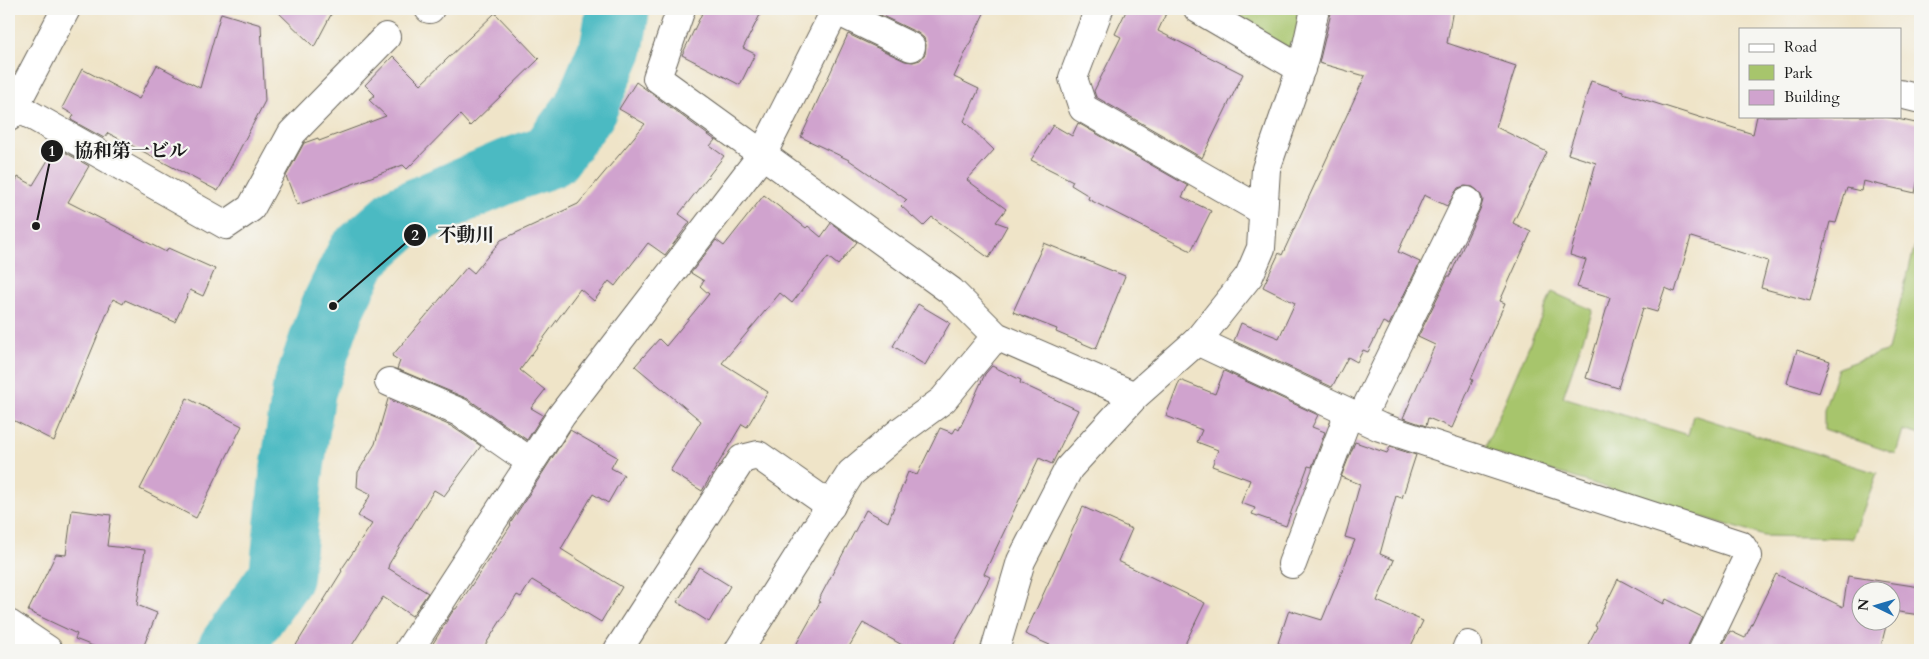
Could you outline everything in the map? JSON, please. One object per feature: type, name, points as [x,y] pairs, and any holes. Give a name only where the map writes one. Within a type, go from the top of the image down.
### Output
[{"type":"street","points":[[66,9],[12,112],[226,225],[251,208],[292,133],[386,37]]},
{"type":"street","points":[[681,9],[656,78],[951,291],[996,336],[1135,396]]},
{"type":"street","points":[[1099,9],[1073,78],[1083,108],[1263,211]]},
{"type":"street","points":[[1198,9],[1301,69]]},
{"type":"street","points":[[995,650],[1021,561],[1069,468],[1135,396],[1197,341],[1249,276],[1261,248],[1266,169],[1301,69],[1315,9]]},
{"type":"street","points":[[409,650],[561,416],[762,155],[835,10],[911,47]]},
{"type":"street","points":[[1902,94],[1920,99]]},
{"type":"street","points":[[1292,564],[1355,416],[1467,201]]},
{"type":"street","points":[[739,650],[851,473],[902,430],[943,400],[996,336]]},
{"type":"street","points":[[1197,341],[1355,416],[1389,430],[1740,545],[1748,556],[1703,650]]},
{"type":"street","points":[[389,382],[459,412],[531,462]]},
{"type":"street","points":[[618,650],[742,459],[758,455],[831,506]]},
{"type":"street","points":[[9,624],[48,650]]},
{"type":"green space","points":[[1242,9],[1305,9],[1294,52],[1238,17]]},
{"type":"green space","points":[[1920,225],[1920,435],[1903,430],[1896,454],[1824,429],[1824,409],[1838,368],[1888,350]]},
{"type":"green space","points":[[1552,292],[1593,310],[1563,397],[1688,435],[1693,415],[1877,473],[1853,538],[1764,536],[1484,450]]},
{"type":"building","points":[[275,9],[334,9],[314,47]]},
{"type":"building","points":[[704,9],[763,9],[743,48],[755,54],[740,85],[682,55]]},
{"type":"building","points":[[868,9],[986,9],[954,77],[979,89],[964,121],[994,150],[967,180],[1006,209],[996,222],[1007,226],[989,258],[932,217],[923,226],[901,206],[907,200],[849,160],[801,137],[848,34],[905,61],[913,62],[920,60],[925,54],[926,45],[924,38],[918,33]]},
{"type":"building","points":[[1127,9],[1168,9],[1158,31],[1243,74],[1202,158],[1096,97],[1094,91],[1121,37],[1115,34]]},
{"type":"building","points":[[1332,9],[1453,9],[1447,43],[1516,66],[1496,127],[1547,152],[1513,223],[1531,232],[1500,301],[1505,303],[1471,379],[1473,380],[1452,428],[1428,418],[1426,426],[1403,418],[1435,345],[1418,337],[1448,276],[1450,276],[1481,207],[1483,200],[1480,193],[1473,187],[1465,186],[1458,188],[1447,206],[1424,195],[1398,252],[1420,262],[1389,325],[1383,322],[1368,352],[1363,350],[1357,362],[1348,357],[1332,387],[1234,341],[1241,323],[1279,338],[1295,303],[1263,287],[1279,253],[1282,255],[1365,76],[1319,63]]},
{"type":"building","points":[[221,13],[261,25],[265,101],[218,191],[108,133],[104,138],[71,120],[74,115],[62,108],[82,69],[139,99],[157,65],[200,88]]},
{"type":"building","points":[[495,13],[539,59],[470,126],[460,115],[407,169],[403,165],[297,205],[286,176],[304,143],[318,138],[319,141],[386,116],[369,100],[375,95],[365,85],[393,56],[421,84]]},
{"type":"building","points":[[1591,81],[1753,134],[1757,118],[1893,118],[1920,124],[1920,169],[1915,193],[1863,181],[1861,191],[1847,188],[1836,223],[1830,222],[1810,301],[1761,288],[1768,261],[1691,237],[1675,292],[1665,288],[1657,312],[1643,308],[1618,388],[1586,378],[1610,297],[1577,287],[1586,260],[1570,255],[1596,163],[1568,154]]},
{"type":"building","points":[[636,82],[715,140],[710,146],[724,156],[679,214],[690,222],[665,255],[648,243],[615,286],[609,281],[594,301],[580,289],[520,370],[545,390],[531,408],[543,415],[527,440],[468,399],[397,369],[400,361],[392,356],[467,267],[474,273],[501,240],[578,204],[645,124],[619,109]]},
{"type":"building","points":[[1078,123],[1188,186],[1182,197],[1211,211],[1191,251],[1088,199],[1089,196],[1071,185],[1073,181],[1031,160],[1053,125],[1072,136]]},
{"type":"building","points":[[56,147],[89,166],[68,202],[166,252],[168,248],[215,269],[203,296],[190,290],[175,322],[125,300],[123,304],[113,299],[54,441],[9,418],[9,195],[18,177],[33,185]]},
{"type":"building","points":[[764,195],[806,228],[808,226],[821,237],[831,223],[857,242],[838,265],[828,257],[792,303],[780,293],[722,363],[768,392],[747,427],[742,424],[702,491],[670,471],[701,421],[635,366],[659,339],[666,346],[709,294],[700,286],[704,281],[691,273],[716,240],[724,246]]},
{"type":"building","points":[[1044,243],[1125,276],[1096,349],[1056,332],[1057,329],[1013,312]]},
{"type":"building","points":[[918,304],[950,323],[925,365],[893,346]]},
{"type":"building","points":[[1797,350],[1830,361],[1819,393],[1787,383]]},
{"type":"building","points":[[992,366],[1021,380],[1020,383],[1078,410],[1052,464],[1039,458],[984,574],[990,577],[951,650],[911,650],[863,623],[847,650],[793,650],[820,602],[818,601],[866,510],[888,522],[908,472],[917,475],[940,428],[953,433],[956,428],[959,430],[985,374]]},
{"type":"building","points":[[1224,371],[1318,415],[1312,427],[1325,432],[1312,467],[1308,466],[1286,526],[1252,514],[1255,508],[1241,503],[1250,480],[1212,466],[1218,450],[1197,442],[1202,430],[1166,416],[1180,380],[1215,394]]},
{"type":"building","points":[[187,398],[242,426],[196,518],[140,489]]},
{"type":"building","points":[[388,399],[451,426],[481,446],[444,496],[434,490],[389,564],[388,568],[428,593],[412,616],[383,597],[349,650],[293,650],[341,570],[372,524],[358,516],[371,494],[357,487],[358,472],[375,444]]},
{"type":"building","points":[[570,430],[617,457],[611,468],[624,475],[608,503],[593,494],[561,549],[622,587],[601,622],[532,580],[521,597],[517,595],[482,650],[429,650],[454,609],[456,609],[511,525]]},
{"type":"building","points":[[1355,442],[1387,453],[1390,447],[1416,455],[1402,498],[1396,496],[1380,554],[1394,560],[1377,601],[1423,621],[1409,650],[1282,650],[1283,645],[1278,643],[1289,610],[1322,620],[1355,540],[1345,537],[1360,484],[1341,477]]},
{"type":"building","points":[[1083,507],[1132,529],[1118,561],[1205,603],[1182,650],[1061,650],[1025,634]]},
{"type":"building","points":[[72,510],[111,515],[107,546],[145,550],[137,605],[157,613],[142,650],[103,650],[75,639],[77,634],[28,611],[56,554],[66,555]]},
{"type":"building","points":[[699,567],[730,586],[709,622],[677,602]]},
{"type":"building","points":[[1776,574],[1843,607],[1848,576],[1887,582],[1852,582],[1852,632],[1884,632],[1880,650],[1720,650],[1730,631],[1745,638]]},
{"type":"building","points":[[1618,579],[1664,604],[1666,599],[1702,617],[1689,643],[1688,650],[1585,650]]},
{"type":"building","points":[[1902,584],[1920,587],[1920,615],[1902,612]]},
{"type":"waterway","points":[[229,650],[281,576],[291,477],[304,390],[333,306],[358,255],[401,217],[510,170],[550,156],[584,111],[612,46],[618,9]]},
{"type":"place","name":"協和第一ビル","points":[[36,226]]},
{"type":"place","name":"不動川","points":[[333,306]]}]
